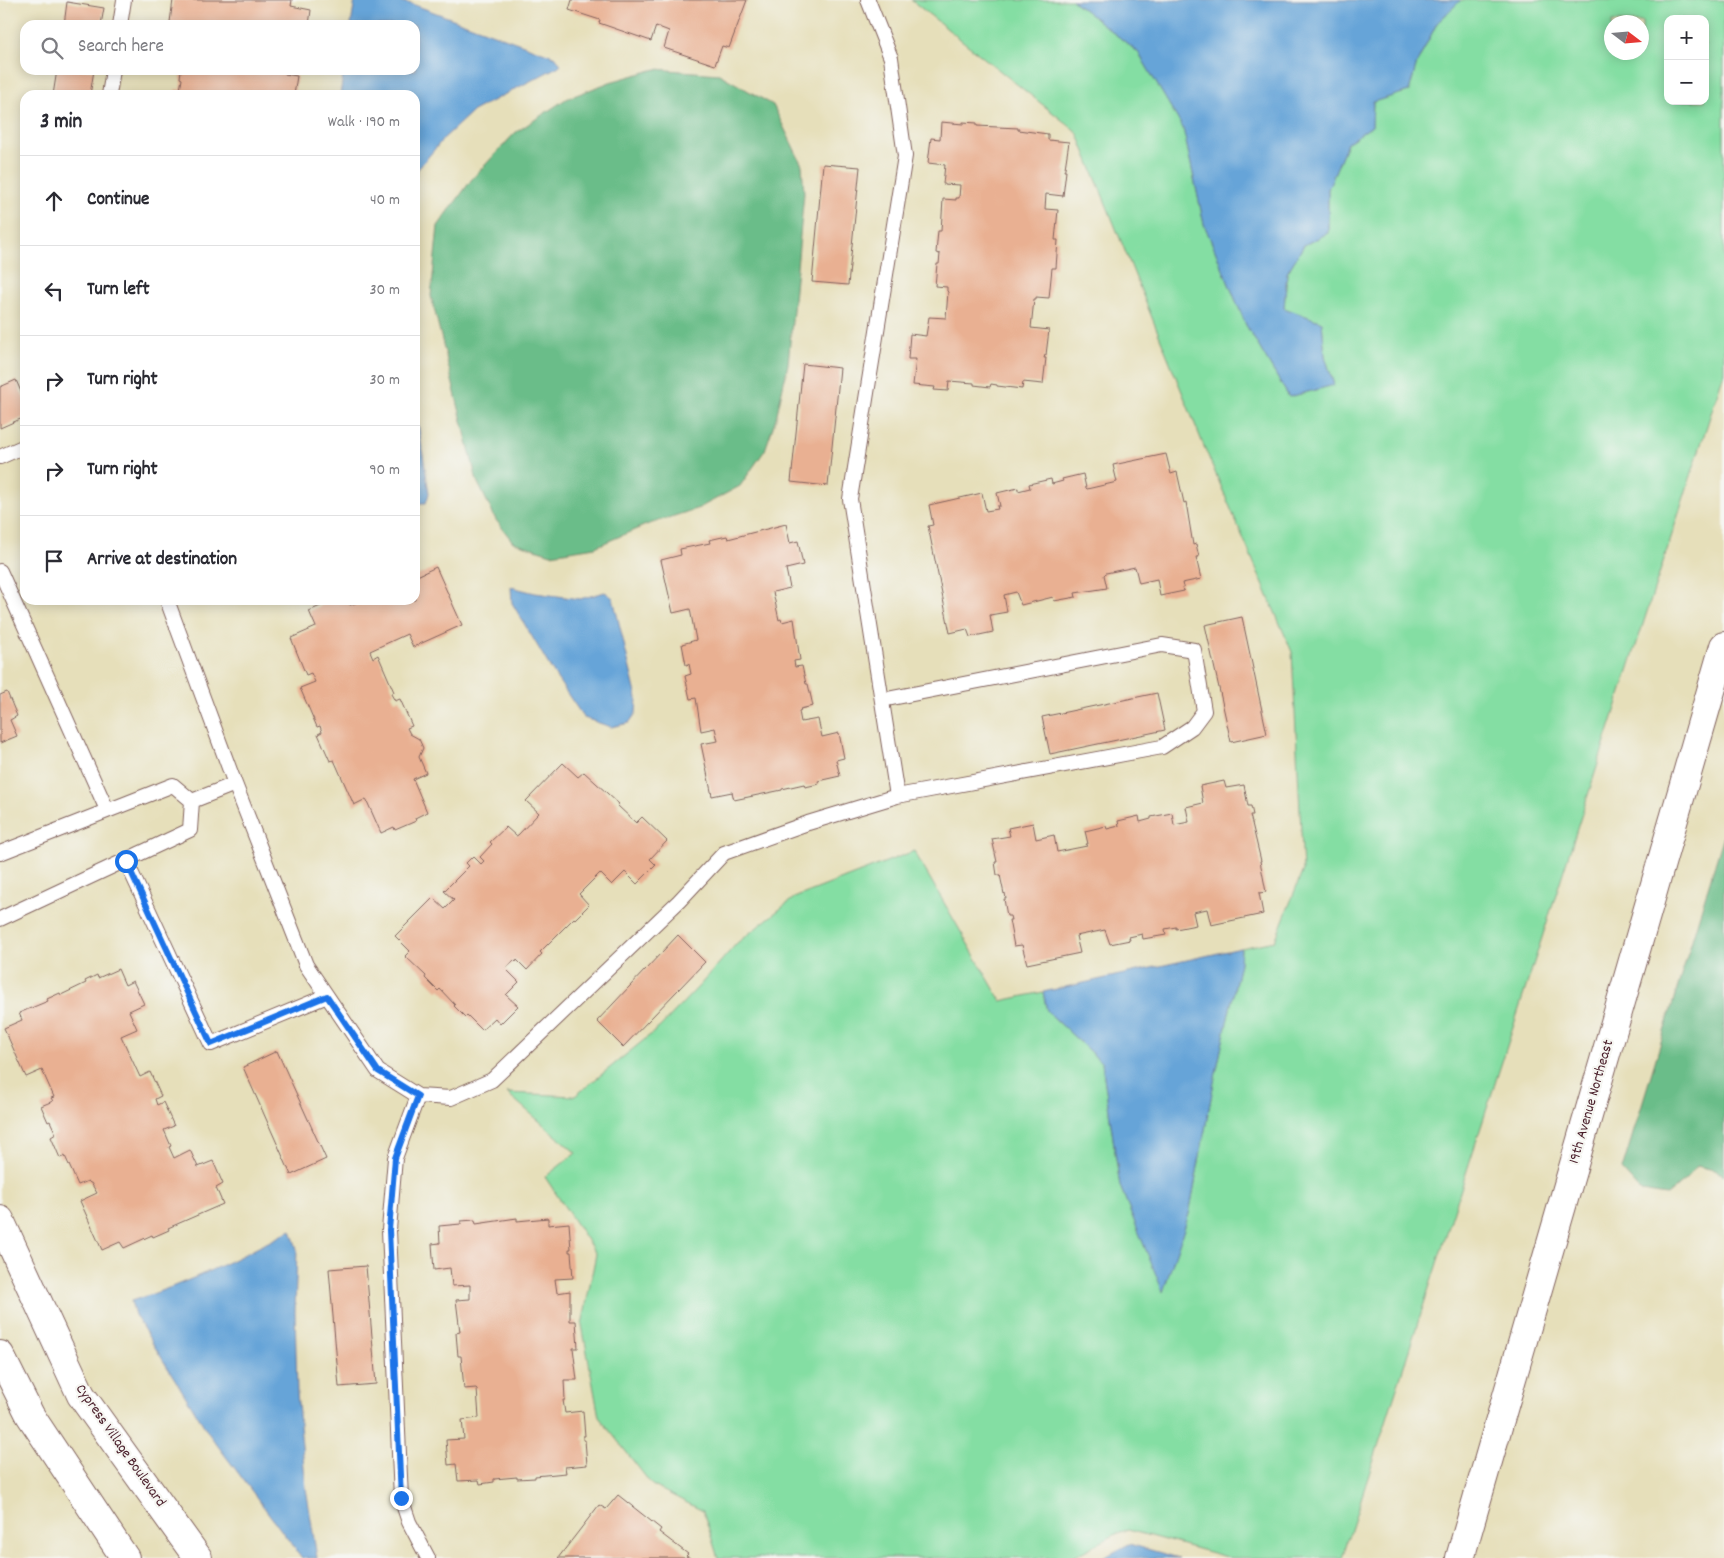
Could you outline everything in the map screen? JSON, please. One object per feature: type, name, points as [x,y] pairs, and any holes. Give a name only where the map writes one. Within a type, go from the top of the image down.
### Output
[{"type":"street","name":"19th Avenue Northeast","points":[[1460,1558],[1724,646]]},
{"type":"street","name":"Cypress Village Boulevard","points":[[0,1220],[81,1395],[198,1558]]},
{"type":"street","points":[[0,1355],[30,1415],[125,1558]]},
{"type":"lane","points":[[121,20],[124,0]]},
{"type":"lane","points":[[868,0],[891,58],[905,156],[850,498],[897,796]]},
{"type":"lane","points":[[110,90],[112,75]]},
{"type":"lane","points":[[0,457],[20,448]]},
{"type":"lane","points":[[0,571],[107,810]]},
{"type":"lane","points":[[170,605],[235,784],[306,965],[378,1071],[418,1096],[451,1098],[492,1080],[679,901],[724,853],[808,823],[897,796],[1162,747],[1192,727],[1204,711],[1194,650],[1162,646],[882,700]]},
{"type":"lane","points":[[192,801],[235,784]]},
{"type":"lane","points":[[0,852],[173,785],[192,801]]},
{"type":"lane","points":[[0,920],[190,830],[192,801]]},
{"type":"lane","points":[[126,861],[211,1044],[327,996]]},
{"type":"lane","points":[[418,1096],[395,1158],[389,1230],[401,1498],[409,1522],[428,1558]]},
{"type":"green space","points":[[911,0],[1072,0],[1138,52],[1183,128],[1204,224],[1246,325],[1289,397],[1334,385],[1325,356],[1322,322],[1284,308],[1287,273],[1304,245],[1328,233],[1328,189],[1347,143],[1372,126],[1373,102],[1409,91],[1417,63],[1437,23],[1461,0],[1724,0],[1724,373],[1342,1558],[1231,1558],[1128,1530],[1120,1532],[1071,1558],[718,1558],[703,1511],[652,1485],[599,1417],[582,1325],[596,1254],[545,1177],[576,1153],[507,1093],[575,1096],[660,1027],[737,943],[794,898],[914,851],[1001,1001],[1043,992],[1047,1011],[1102,1063],[1120,1186],[1163,1291],[1189,1214],[1214,1082],[1240,963],[1241,948],[1275,941],[1303,870],[1292,652],[1203,444],[1077,132]]},
{"type":"green space","points":[[656,69],[719,74],[773,105],[802,165],[804,193],[788,364],[776,418],[765,450],[740,486],[699,508],[646,525],[595,547],[551,554],[513,542],[496,520],[477,481],[431,296],[438,226],[472,179],[515,133],[566,99],[610,82]]},
{"type":"green space","points":[[1724,835],[1724,1175],[1714,1170],[1697,1166],[1686,1179],[1667,1195],[1641,1191],[1622,1170]]},
{"type":"water","points":[[355,0],[393,0],[412,4],[556,57],[561,65],[473,111],[444,138],[420,167],[420,90],[341,90],[343,75],[420,75],[420,20],[352,20]]},
{"type":"water","points":[[1072,0],[1461,0],[1437,23],[1417,63],[1409,91],[1373,102],[1372,126],[1347,143],[1328,189],[1328,233],[1304,245],[1287,273],[1284,308],[1322,322],[1325,356],[1334,385],[1289,397],[1246,325],[1204,224],[1183,128],[1138,52]]},
{"type":"water","points":[[420,436],[429,493],[426,503],[420,503]]},
{"type":"water","points":[[511,587],[535,593],[580,599],[605,592],[613,598],[637,698],[636,713],[629,723],[611,727],[584,718],[556,677],[512,603]]},
{"type":"water","points":[[1241,948],[1240,963],[1214,1082],[1189,1214],[1163,1292],[1120,1186],[1102,1063],[1047,1011],[1043,992]]},
{"type":"water","points":[[291,1230],[297,1249],[295,1311],[297,1393],[306,1488],[317,1558],[302,1558],[209,1434],[135,1315],[131,1301],[172,1287],[212,1270]]},
{"type":"water","points":[[1129,1544],[1179,1558],[1103,1558]]},
{"type":"building","points":[[173,0],[292,0],[291,6],[311,10],[310,20],[170,20]]},
{"type":"building","points":[[572,0],[747,0],[729,48],[722,46],[715,65],[664,48],[669,31],[656,26],[651,41],[599,23],[600,20],[569,10]]},
{"type":"building","points":[[67,2],[104,8],[102,20],[65,20]]},
{"type":"building","points":[[56,75],[93,75],[91,90],[54,90]]},
{"type":"building","points":[[180,75],[297,76],[295,90],[180,90],[182,79]]},
{"type":"building","points":[[941,122],[977,123],[977,126],[1018,128],[1018,130],[1048,134],[1048,140],[1069,142],[1064,171],[1066,171],[1063,196],[1046,194],[1045,209],[1058,210],[1055,240],[1058,240],[1056,268],[1052,268],[1049,298],[1036,297],[1034,299],[1031,328],[1049,330],[1044,358],[1046,358],[1043,384],[1023,382],[1022,389],[991,384],[990,387],[974,385],[974,383],[949,381],[948,391],[934,390],[935,387],[913,385],[916,359],[908,359],[910,334],[926,336],[929,317],[946,318],[947,287],[935,286],[940,254],[936,253],[938,231],[941,231],[943,199],[956,200],[956,198],[959,198],[960,185],[943,184],[945,165],[928,163],[931,138],[940,139]]},
{"type":"building","points":[[823,164],[860,167],[848,285],[812,282]]},
{"type":"building","points":[[803,364],[840,368],[828,486],[791,482]]},
{"type":"building","points":[[16,380],[20,389],[20,419],[0,428],[0,387]]},
{"type":"building","points":[[1166,454],[1171,474],[1177,472],[1184,503],[1186,502],[1193,545],[1196,544],[1199,557],[1196,557],[1201,579],[1182,583],[1184,591],[1160,596],[1157,579],[1139,583],[1135,567],[1106,573],[1104,575],[1107,588],[1075,593],[1076,597],[1054,601],[1053,597],[1021,605],[1016,592],[1004,595],[1007,612],[990,615],[993,632],[970,637],[967,629],[950,633],[928,526],[933,525],[929,505],[982,493],[986,511],[998,509],[997,506],[1000,506],[997,493],[1018,488],[1018,491],[1030,488],[1029,484],[1051,479],[1052,484],[1063,481],[1062,479],[1083,474],[1087,489],[1117,482],[1113,465]]},
{"type":"building","points":[[786,524],[790,543],[798,541],[803,565],[786,569],[790,588],[773,592],[779,620],[781,619],[782,622],[794,619],[800,660],[794,661],[795,667],[802,666],[813,706],[800,709],[801,722],[818,719],[822,737],[839,733],[844,758],[836,760],[840,776],[818,781],[819,784],[805,787],[804,784],[734,800],[732,792],[712,796],[701,744],[718,741],[715,728],[701,731],[696,698],[690,699],[685,676],[691,674],[689,664],[686,665],[682,644],[696,640],[690,609],[673,613],[661,560],[681,555],[680,549],[710,543],[709,540],[727,536],[728,539]]},
{"type":"building","points":[[436,567],[462,625],[413,647],[407,634],[370,651],[373,658],[378,655],[394,692],[391,694],[395,701],[400,699],[412,726],[407,728],[410,734],[419,739],[423,748],[419,757],[426,773],[413,779],[427,812],[415,818],[416,821],[395,830],[394,827],[381,833],[366,799],[354,805],[334,760],[330,761],[318,734],[322,732],[320,726],[317,727],[300,688],[315,682],[311,673],[306,675],[291,638],[316,627],[309,611],[323,605],[420,605],[420,575]]},
{"type":"building","points":[[1242,617],[1267,734],[1231,742],[1205,625]]},
{"type":"building","points":[[7,692],[17,716],[10,720],[17,736],[0,743],[0,695]]},
{"type":"building","points":[[1157,693],[1165,730],[1050,754],[1042,717]]},
{"type":"building","points":[[563,763],[578,777],[584,772],[619,804],[617,805],[636,823],[642,817],[667,841],[650,859],[656,865],[637,884],[625,872],[612,885],[600,873],[579,894],[589,905],[540,952],[542,954],[527,970],[517,960],[516,962],[514,960],[506,969],[519,982],[506,995],[518,1006],[500,1024],[495,1018],[482,1030],[467,1015],[465,1017],[440,989],[438,991],[425,978],[426,976],[405,956],[410,951],[395,936],[433,898],[445,909],[454,900],[444,891],[469,866],[466,863],[473,856],[481,864],[484,861],[480,857],[492,844],[490,842],[506,827],[516,836],[518,835],[539,813],[526,801]]},
{"type":"building","points":[[1224,781],[1226,788],[1244,785],[1248,806],[1251,806],[1253,815],[1250,815],[1266,892],[1259,893],[1263,914],[1211,925],[1207,909],[1193,912],[1196,925],[1165,929],[1166,935],[1143,939],[1142,934],[1129,937],[1130,940],[1110,944],[1105,930],[1076,936],[1080,953],[1027,964],[1022,945],[1014,946],[1009,920],[1011,920],[1010,916],[1007,916],[1004,899],[1006,899],[1005,893],[1000,875],[997,875],[995,862],[997,862],[992,839],[1010,836],[1008,828],[1033,823],[1036,839],[1054,835],[1057,852],[1087,846],[1085,831],[1106,826],[1107,829],[1119,826],[1118,821],[1139,816],[1140,822],[1151,819],[1151,817],[1172,813],[1174,825],[1189,822],[1186,807],[1203,803],[1200,786]]},
{"type":"building","points":[[678,935],[705,962],[623,1047],[597,1021]]},
{"type":"building","points":[[118,969],[125,985],[133,981],[144,1004],[129,1011],[137,1029],[121,1036],[140,1077],[150,1072],[161,1096],[155,1099],[157,1105],[163,1102],[174,1126],[164,1130],[171,1146],[169,1147],[174,1158],[190,1150],[198,1167],[213,1161],[223,1184],[216,1188],[223,1204],[168,1228],[169,1230],[153,1237],[152,1235],[124,1248],[120,1242],[102,1250],[80,1201],[97,1193],[88,1181],[78,1185],[65,1156],[60,1158],[51,1137],[56,1134],[41,1106],[53,1101],[51,1098],[54,1097],[42,1070],[26,1077],[4,1028],[22,1020],[19,1013],[86,983],[85,981],[97,975],[98,978]]},
{"type":"building","points":[[277,1051],[326,1159],[291,1175],[243,1067]]},
{"type":"building","points":[[517,1218],[517,1221],[548,1218],[548,1225],[569,1223],[571,1249],[569,1249],[569,1252],[571,1252],[573,1278],[555,1279],[557,1293],[570,1291],[570,1321],[576,1321],[578,1348],[573,1348],[577,1380],[564,1380],[565,1400],[563,1400],[565,1413],[583,1411],[585,1436],[583,1436],[583,1440],[585,1440],[587,1465],[565,1467],[566,1473],[535,1476],[535,1478],[494,1479],[494,1482],[480,1484],[479,1480],[458,1481],[456,1464],[448,1465],[446,1440],[464,1439],[462,1420],[479,1418],[477,1389],[464,1389],[461,1356],[458,1356],[456,1333],[460,1332],[456,1300],[470,1299],[470,1285],[452,1286],[450,1268],[434,1270],[432,1244],[440,1243],[439,1226],[461,1224],[461,1221],[475,1220],[476,1224]]},
{"type":"building","points":[[366,1266],[376,1384],[339,1387],[329,1269]]},
{"type":"building","points":[[618,1495],[661,1529],[659,1532],[688,1554],[686,1556],[690,1558],[558,1558],[599,1505],[606,1509]]},
{"type":"route","points":[[126,861],[211,1044],[327,996],[378,1071],[418,1096],[395,1158],[389,1230],[401,1498]]}]
